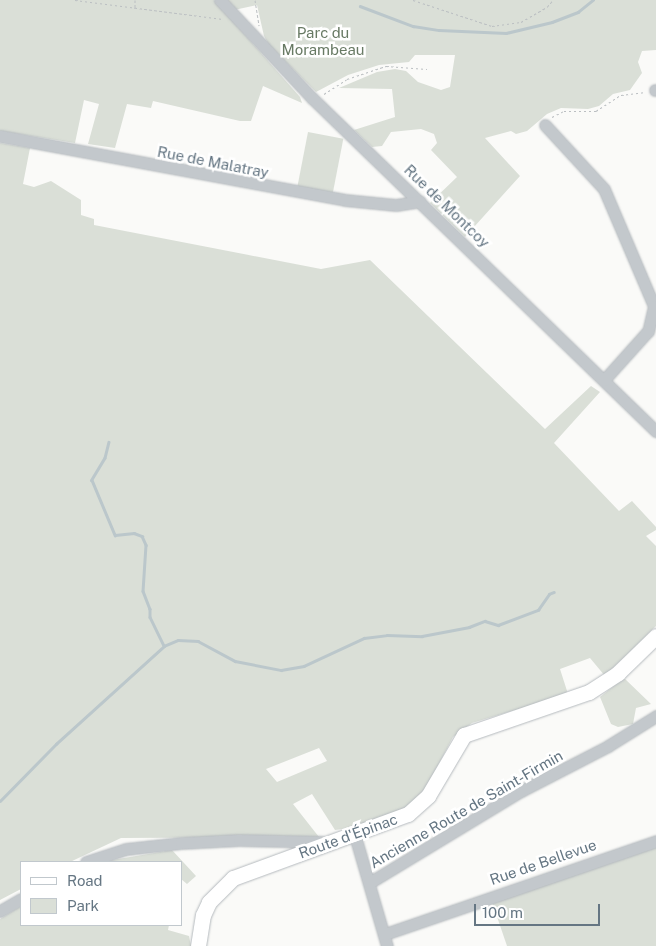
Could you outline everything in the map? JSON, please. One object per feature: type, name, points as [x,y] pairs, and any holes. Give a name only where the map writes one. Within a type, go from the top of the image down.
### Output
[{"type":"main road","name":"Route d'Épinac","points":[[198,946],[199,930],[209,902],[233,878],[396,820],[419,806],[435,786],[464,736],[589,692],[618,673],[656,636]]},
{"type":"street","name":"Rue de Montcoy","points":[[220,0],[264,49],[316,102],[656,431]]},
{"type":"street","points":[[545,125],[604,189],[655,308],[648,331],[604,380]]},
{"type":"street","name":"Rue de Malatray","points":[[0,136],[345,200],[396,205],[420,201]]},
{"type":"street","name":"Ancienne Route de Saint-Firmin","points":[[369,882],[521,791],[608,746],[656,716]]},
{"type":"street","points":[[355,836],[387,946]]},
{"type":"street","points":[[89,861],[126,849],[181,843],[239,840],[337,842]]},
{"type":"street","name":"Rue de Bellevue","points":[[385,934],[656,840]]},
{"type":"street","points":[[0,911],[20,900]]},
{"type":"path","points":[[75,0],[135,10],[239,22]]},
{"type":"path","points":[[134,0],[135,10]]},
{"type":"path","points":[[255,0],[264,49]]},
{"type":"path","points":[[413,0],[492,26],[521,22],[547,8],[553,0]]},
{"type":"path","points":[[316,102],[332,86],[386,66],[427,69]]},
{"type":"path","points":[[545,125],[550,118],[564,111],[596,112],[621,95],[655,90]]},
{"type":"green space","points":[[0,0],[214,0],[300,97],[302,103],[263,86],[251,121],[240,121],[153,101],[151,108],[127,104],[115,148],[88,144],[99,104],[84,100],[75,143],[0,131]]},
{"type":"green space","name":"Parc du Morambeau","points":[[227,0],[656,0],[656,50],[642,51],[638,62],[642,73],[630,90],[613,94],[599,106],[588,109],[561,108],[547,114],[527,131],[516,134],[511,131],[485,138],[520,176],[465,237],[430,203],[457,177],[431,150],[437,143],[434,134],[421,129],[391,132],[382,146],[372,147],[354,130],[395,117],[392,89],[339,88],[377,72],[395,69],[406,71],[418,82],[441,90],[450,87],[455,55],[415,55],[409,62],[379,65],[348,75],[316,92],[269,45],[264,36],[257,5],[234,10]]},
{"type":"green space","points":[[308,132],[343,139],[333,194],[297,187]]},
{"type":"green space","points":[[0,143],[30,148],[23,184],[34,187],[51,181],[81,200],[81,215],[94,219],[94,225],[321,269],[370,260],[545,429],[591,386],[600,392],[554,443],[619,511],[632,501],[656,527],[656,530],[646,536],[656,546],[656,626],[605,676],[590,658],[560,669],[568,694],[472,723],[453,737],[423,794],[405,810],[357,827],[335,830],[312,794],[293,804],[319,837],[121,838],[72,861],[20,861],[20,890],[0,900]],"holes":[[[319,748],[327,761],[277,782],[266,769]]]},
{"type":"green space","points":[[624,678],[651,704],[636,708],[633,724],[618,727],[611,724],[600,697]]},
{"type":"green space","points":[[656,846],[656,946],[507,946],[492,902]]},
{"type":"green space","points":[[172,850],[196,876],[187,884],[182,880],[182,861],[106,861]]},
{"type":"green space","points":[[20,907],[20,926],[169,926],[168,930],[189,936],[191,946],[0,946],[0,919]]},
{"type":"waterway","points":[[360,6],[413,26],[439,30],[506,33],[552,22],[578,12],[593,0]]},
{"type":"waterway","points":[[109,442],[105,458],[92,480],[115,535],[134,533],[142,536],[146,545],[143,591],[150,609],[150,617],[164,646]]},
{"type":"waterway","points":[[0,801],[56,744],[164,646],[178,640],[198,641],[235,661],[281,670],[304,666],[364,638],[387,635],[422,636],[469,627],[485,621],[498,625],[538,610],[549,594],[554,592]]}]
